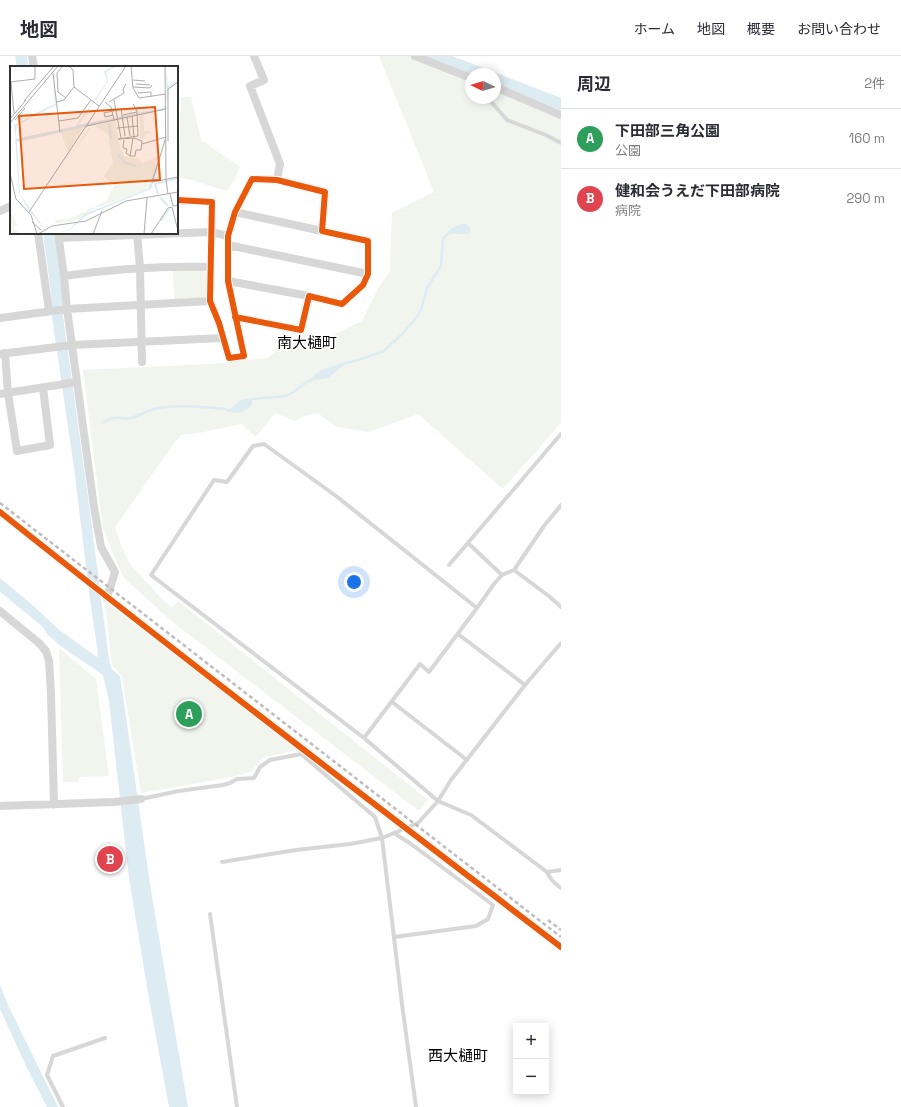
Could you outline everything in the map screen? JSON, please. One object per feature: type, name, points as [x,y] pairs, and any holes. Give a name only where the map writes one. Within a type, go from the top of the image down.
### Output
[{"type":"street","points":[[32,56],[34,66]]},
{"type":"street","points":[[254,56],[264,80],[250,86],[280,164],[277,180]]},
{"type":"street","points":[[415,56],[465,76]]},
{"type":"street","points":[[501,90],[561,115]]},
{"type":"street","points":[[178,200],[212,202],[210,301],[219,323],[229,358],[244,356],[228,280],[228,236],[236,212],[252,179],[277,180],[325,192],[322,231]]},
{"type":"street","points":[[0,211],[10,206]]},
{"type":"street","points":[[228,280],[342,304],[363,284],[368,274],[368,241],[236,212]]},
{"type":"street","points":[[178,233],[211,232],[228,236]]},
{"type":"street","points":[[38,234],[48,311]]},
{"type":"street","points":[[107,598],[115,572],[100,547],[58,236],[137,234],[140,268],[142,362]]},
{"type":"street","points":[[228,245],[368,274]]},
{"type":"street","points":[[64,276],[99,271],[140,268],[211,266]]},
{"type":"street","points":[[235,317],[302,330],[309,296]]},
{"type":"street","points":[[0,318],[67,309],[210,301]]},
{"type":"street","points":[[43,388],[50,445],[18,451],[4,393],[3,354],[72,345],[223,338]]},
{"type":"street","points":[[4,393],[77,382]]},
{"type":"street","points":[[0,512],[107,598],[561,947]]},
{"type":"street","points":[[0,611],[46,651],[49,661],[54,805]]},
{"type":"street","points":[[0,806],[115,802],[141,799]]},
{"type":"lane","points":[[493,104],[507,120],[546,135],[561,143]]},
{"type":"lane","points":[[449,566],[561,434]]},
{"type":"lane","points":[[477,608],[336,496],[264,444],[253,446],[227,482],[214,480],[150,575],[364,738],[438,801],[472,814],[547,872],[549,877],[561,888]]},
{"type":"lane","points":[[364,738],[420,664],[429,672],[494,584],[502,574],[514,570],[544,526],[561,505]]},
{"type":"lane","points":[[468,543],[502,574]]},
{"type":"lane","points":[[514,570],[561,607]]},
{"type":"lane","points":[[458,634],[525,685]]},
{"type":"lane","points":[[222,862],[382,838],[418,822],[438,801],[466,760],[525,685],[561,643]]},
{"type":"lane","points":[[392,702],[466,760]]},
{"type":"lane","points":[[141,799],[179,791],[223,785],[237,779],[254,778],[260,767],[270,760],[301,754],[375,817],[382,838],[416,1107]]},
{"type":"lane","points":[[394,833],[493,905],[488,919],[476,926],[394,937]]},
{"type":"lane","points":[[547,872],[561,870]]},
{"type":"lane","points":[[210,914],[237,1107]]},
{"type":"lane","points":[[63,1107],[46,1075],[53,1056],[105,1038]]},
{"type":"shaded area","points":[[15,56],[27,56],[28,66],[17,66]]},
{"type":"shaded area","points":[[379,56],[434,56],[465,71],[465,104],[501,104],[501,84],[561,109],[561,423],[503,489],[418,414],[369,432],[337,427],[319,414],[306,415],[295,421],[275,413],[256,437],[241,424],[199,433],[181,435],[115,527],[121,545],[130,564],[160,597],[172,608],[178,601],[428,800],[419,811],[183,630],[124,578],[103,528],[83,370],[210,364],[267,358],[298,335],[333,335],[362,321],[379,287],[390,271],[392,213],[434,192]]},
{"type":"shaded area","points":[[426,56],[452,56],[483,68],[465,68],[465,72]]},
{"type":"shaded area","points":[[501,75],[561,98],[561,110],[501,86]]},
{"type":"shaded area","points":[[181,97],[191,97],[201,140],[240,167],[235,179],[227,191],[178,177]]},
{"type":"shaded area","points":[[461,224],[466,224],[470,227],[470,232],[468,234],[451,234],[447,236],[446,234],[449,231]]},
{"type":"shaded area","points":[[43,234],[54,234],[62,287],[63,316],[109,660],[112,669],[120,676],[151,891],[188,1107],[169,1107],[129,878],[109,701],[103,675],[62,647],[48,635],[42,626],[0,592],[0,578],[58,629],[97,657],[98,654],[74,468],[52,317],[51,292]]},
{"type":"shaded area","points":[[203,269],[205,271],[208,294],[204,298],[174,299],[173,270]]},
{"type":"shaded area","points":[[343,363],[344,365],[328,378],[314,380],[309,383],[308,381],[321,370]]},
{"type":"shaded area","points":[[252,398],[252,405],[246,410],[236,413],[226,411],[226,409],[230,409],[241,400]]},
{"type":"shaded area","points":[[105,602],[298,750],[263,757],[251,772],[141,793],[122,677],[112,665]]},
{"type":"shaded area","points":[[59,648],[96,679],[109,776],[79,777],[78,782],[63,782]]},
{"type":"shaded area","points":[[0,985],[8,1005],[58,1107],[47,1107],[27,1068],[0,1009]]},
{"type":"waterway","points":[[343,364],[384,351],[417,317],[421,310],[427,288],[441,266],[443,240],[446,235]]},
{"type":"waterway","points":[[252,399],[286,396],[308,381]]},
{"type":"waterway","points":[[104,422],[112,418],[131,418],[163,407],[190,406],[226,409]]},
{"type":"railway","points":[[0,503],[561,937]]},
{"type":"railway","points":[[548,920],[561,930]]},
{"type":"cycle path","points":[[252,179],[277,180],[325,192],[322,231],[368,241],[368,274],[363,285],[342,304],[309,296],[301,330],[236,317],[228,281],[228,236],[235,212],[252,179]]},
{"type":"cycle path","points":[[178,200],[212,202],[210,301],[219,323],[229,358],[244,356],[236,317]]},
{"type":"cycle path","points":[[0,512],[209,677],[561,947]]},
{"type":"place","name":"下田部三角公園","points":[[189,714]]},
{"type":"place","name":"健和会うえだ下田部病院","points":[[110,859]]},
{"type":"district","name":"南大樋町","points":[[307,342]]},
{"type":"district","name":"西大樋町","points":[[458,1055]]}]
